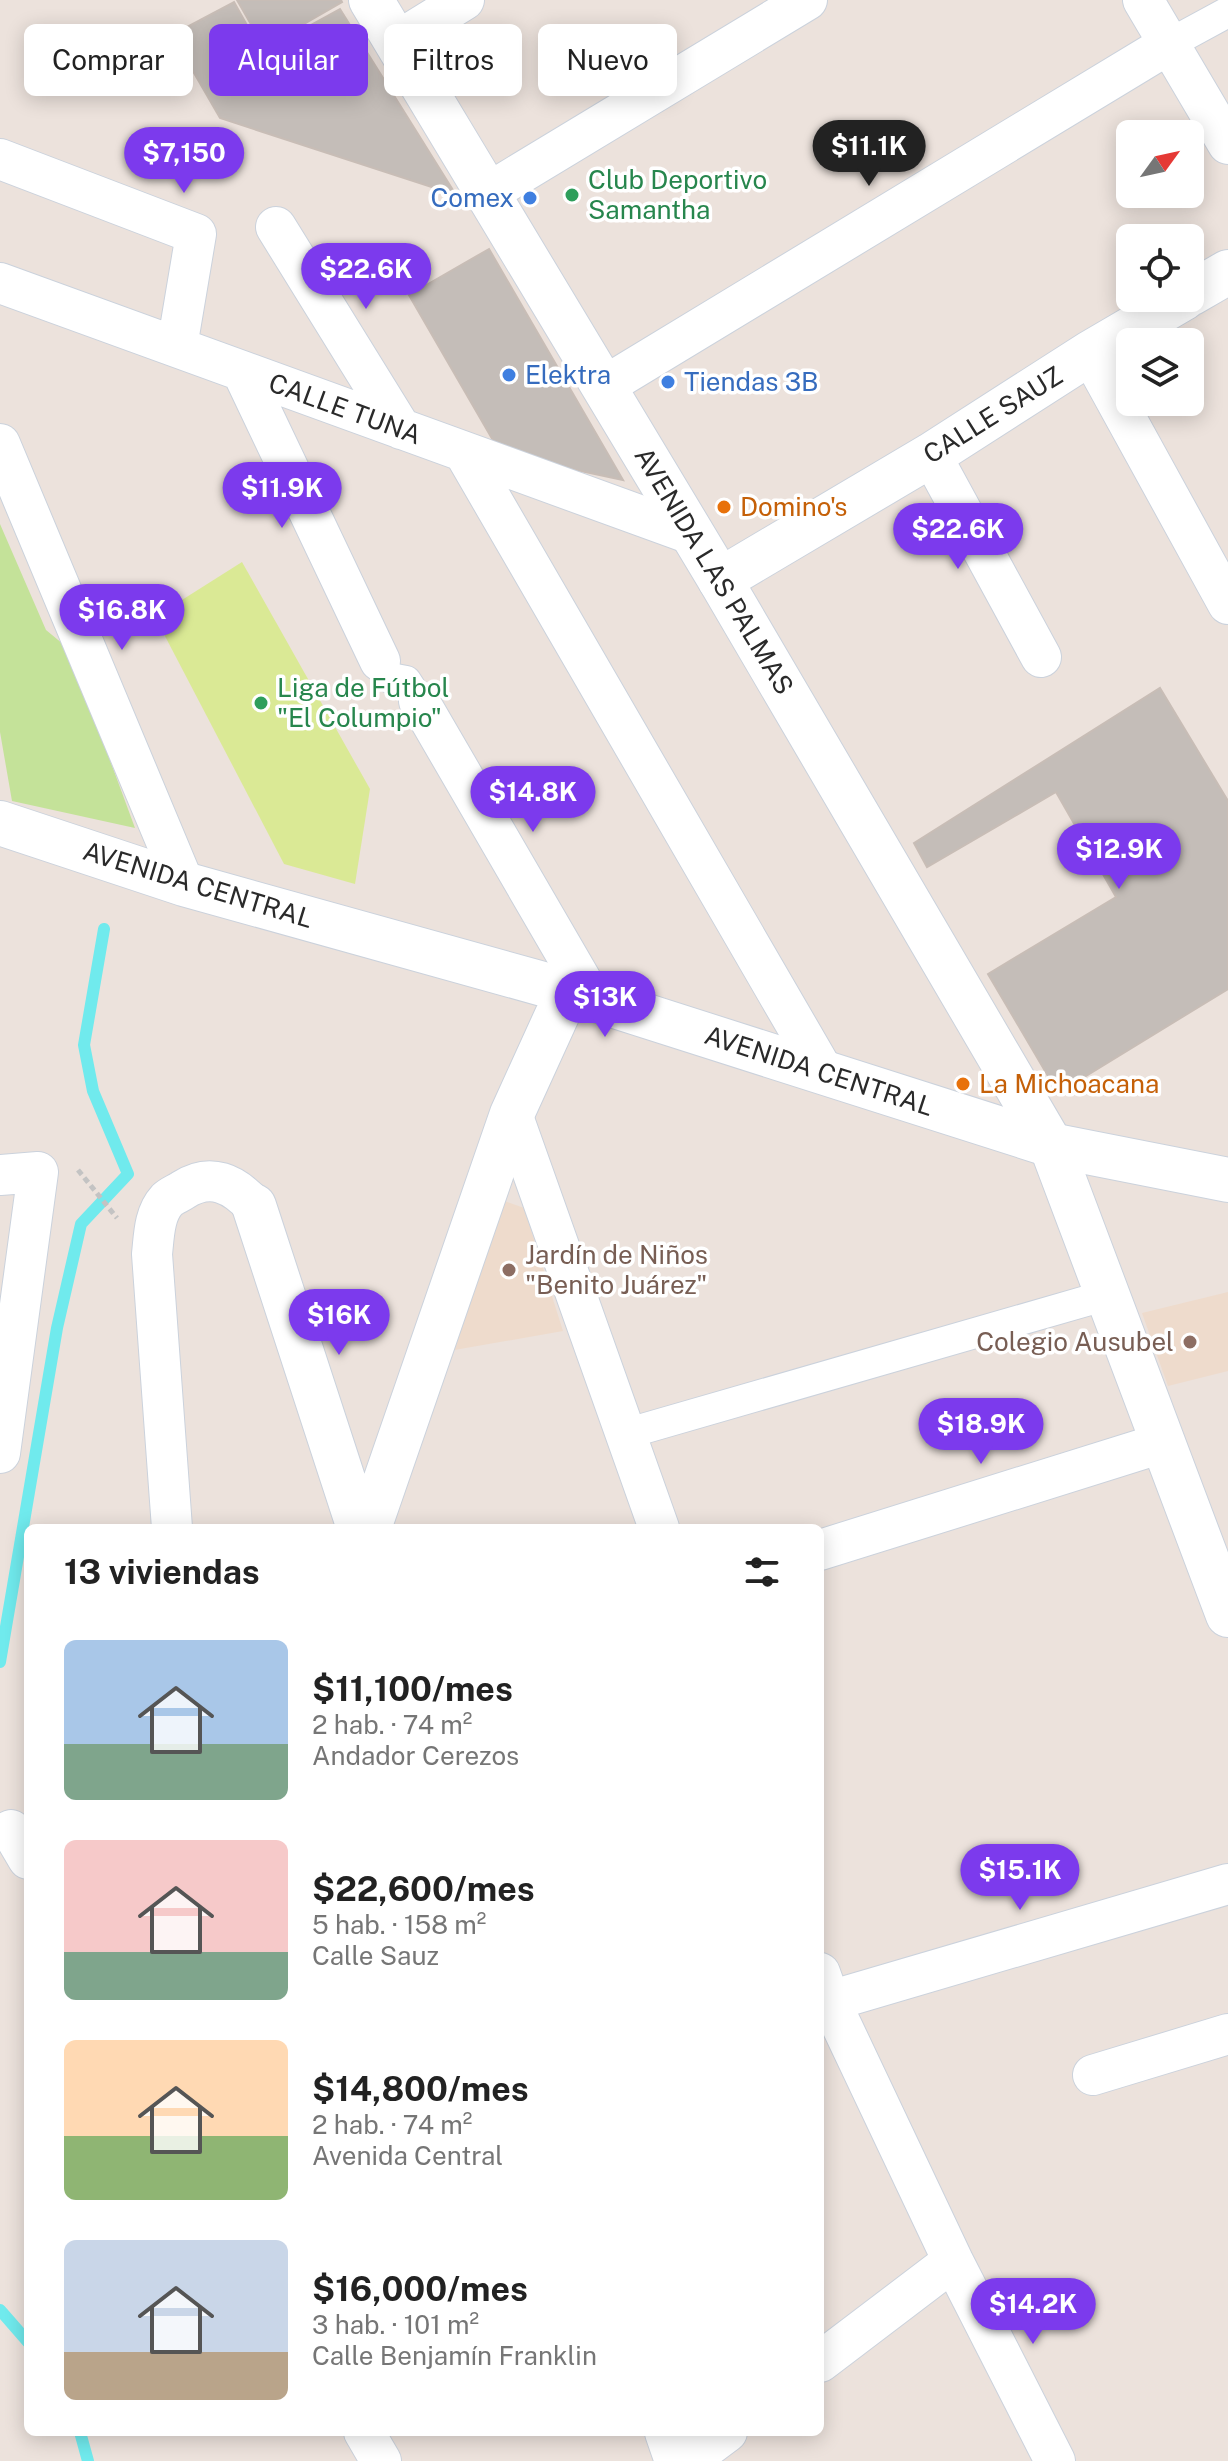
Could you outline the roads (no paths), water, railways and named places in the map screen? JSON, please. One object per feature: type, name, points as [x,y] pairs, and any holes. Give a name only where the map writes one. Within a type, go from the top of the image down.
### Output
[{"type":"street","name":"AVENIDA LAS PALMAS","points":[[371,0],[385,24]]},
{"type":"street","points":[[425,24],[464,0]]},
{"type":"street","points":[[488,193],[807,0]]},
{"type":"street","points":[[1143,0],[1228,144]]},
{"type":"street","points":[[603,387],[1169,44],[1228,12]]},
{"type":"street","name":"AVENIDA LAS PALMAS","points":[[429,96],[720,580],[1051,1145],[1228,1615]]},
{"type":"street","points":[[0,159],[196,234],[177,347]]},
{"type":"street","points":[[276,227],[401,429]]},
{"type":"street","points":[[1204,286],[1228,272]]},
{"type":"street","name":"CALLE TUNA","points":[[0,283],[691,534]]},
{"type":"street","name":"CALLE SAUZ","points":[[720,580],[931,455],[1160,312]]},
{"type":"street","points":[[1090,353],[1228,604]]},
{"type":"street","points":[[242,371],[380,661],[390,678],[406,681],[419,701],[580,995],[512,1114],[370,1524]]},
{"type":"street","points":[[0,444],[184,884]]},
{"type":"street","points":[[464,452],[824,1073]]},
{"type":"street","points":[[931,455],[1041,657]]},
{"type":"street","name":"AVENIDA CENTRAL","points":[[0,823],[184,884],[580,995],[1051,1145],[1228,1180]]},
{"type":"street","points":[[512,1114],[658,1524]]},
{"type":"street","points":[[0,1453],[19,1174]]},
{"type":"street","points":[[172,1524],[152,1254],[155,1224],[167,1200],[193,1183],[219,1180],[239,1189],[254,1206],[358,1524]]},
{"type":"street","points":[[625,1434],[1107,1295]]},
{"type":"street","points":[[824,1549],[1162,1443]]},
{"type":"street","points":[[1055,2461],[953,2261],[825,1987],[1228,1884]]},
{"type":"street","points":[[1093,2075],[1228,2034]]},
{"type":"street","points":[[824,2359],[953,2261]]},
{"type":"street","points":[[366,2436],[381,2461]]},
{"type":"street","points":[[660,2436],[676,2461]]},
{"type":"street","points":[[668,2436],[676,2461]]},
{"type":"street","points":[[688,2461],[722,2436]]},
{"type":"waterway","points":[[0,1662],[57,1328],[81,1224],[128,1174],[93,1091],[84,1045],[104,929]]},
{"type":"waterway","points":[[0,2310],[24,2337]]},
{"type":"waterway","points":[[81,2436],[88,2461]]},
{"type":"place","name":"Club Deportivo Samantha","points":[[572,195]]},
{"type":"place","name":"Comex","points":[[530,198]]},
{"type":"place","name":"Elektra","points":[[509,375]]},
{"type":"place","name":"Tiendas 3B","points":[[668,382]]},
{"type":"place","name":"Domino's","points":[[724,507]]},
{"type":"place","name":"Liga de Fútbol \"El Columpio\"","points":[[261,703]]},
{"type":"place","name":"La Michoacana","points":[[963,1084]]},
{"type":"place","name":"Jardín de Niños \"Benito Juárez\"","points":[[509,1270]]},
{"type":"place","name":"Colegio Ausubel","points":[[1190,1342]]}]
